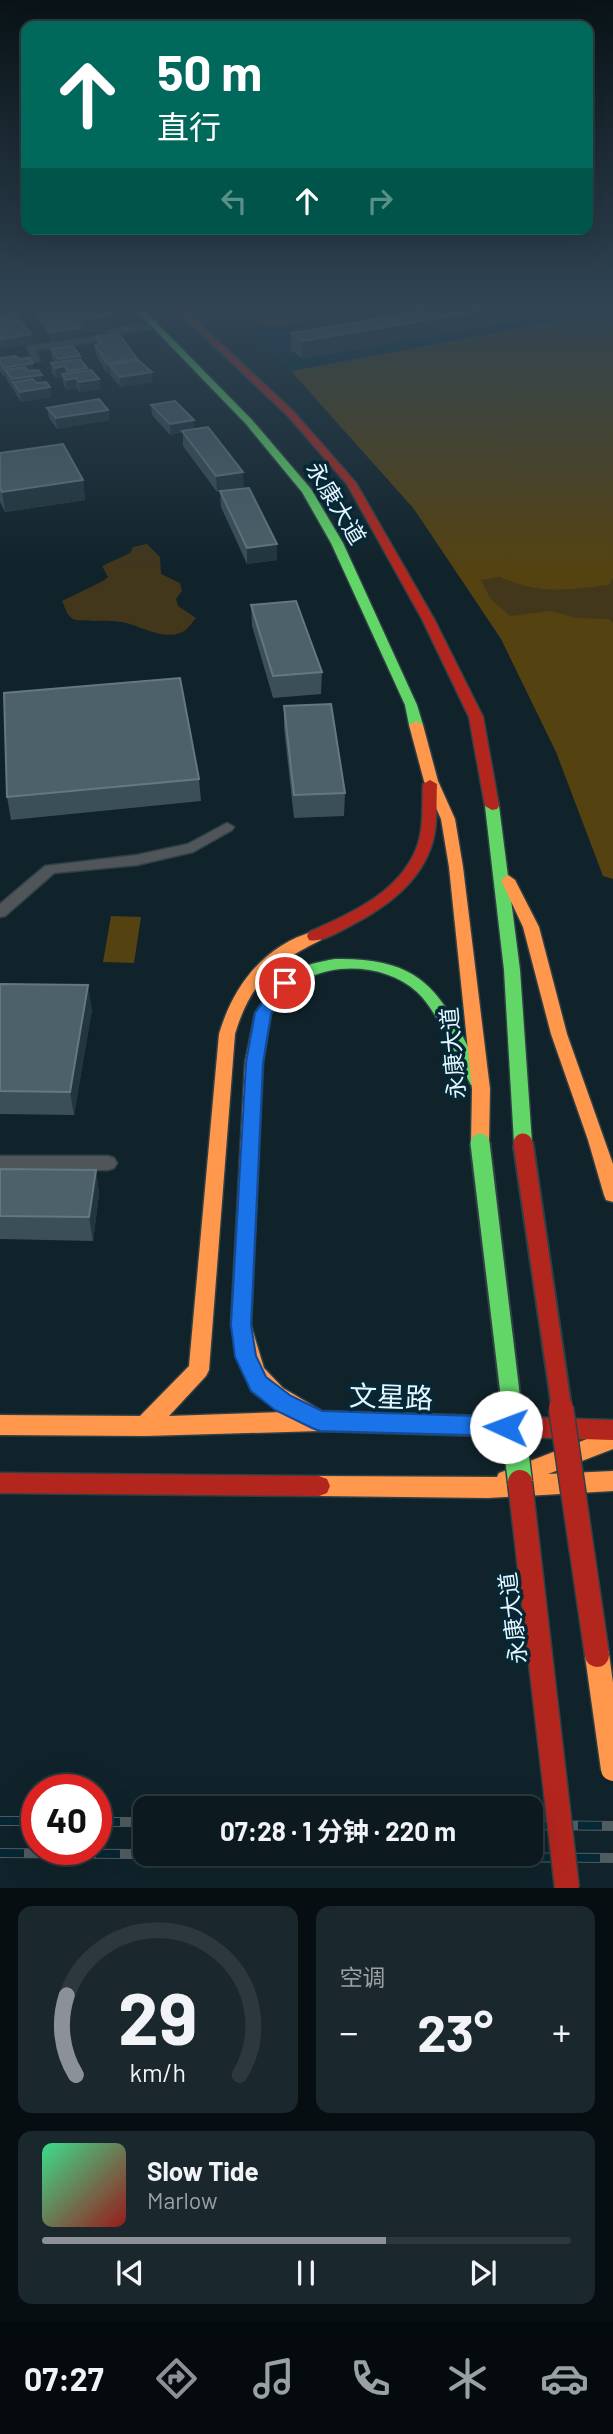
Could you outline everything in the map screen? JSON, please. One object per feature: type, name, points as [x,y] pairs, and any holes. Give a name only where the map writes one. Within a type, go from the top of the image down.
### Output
[{"type":"main road","name":"永康大道","points":[[224,396],[307,491],[337,543],[411,705],[431,780],[447,819],[456,867],[481,1089],[480,1143],[567,1888]]},
{"type":"main road","name":"永康大道","points":[[271,396],[336,463],[351,483],[434,630],[476,717],[495,820],[512,970],[523,1143],[613,1769]]},
{"type":"main road","points":[[145,1426],[198,1370],[228,1034],[242,989],[291,949],[376,907],[398,888],[414,870],[424,849],[431,780]]},
{"type":"main road","points":[[500,862],[531,927],[559,1034],[597,1140],[613,1195]]},
{"type":"main road","points":[[320,1421],[283,1403],[259,1384],[246,1357],[241,1325],[254,1063],[263,1013],[285,983],[304,972],[345,963],[373,964],[424,988],[481,1089]]},
{"type":"main road","name":"文星路","points":[[0,1425],[145,1426],[320,1421],[613,1430]]},
{"type":"main road","points":[[488,1488],[613,1439]]},
{"type":"main road","points":[[0,1483],[488,1488],[613,1481]]},
{"type":"street","points":[[0,912],[50,869],[137,860],[193,847],[227,827]]},
{"type":"street","points":[[0,1163],[108,1163]]},
{"type":"shaded area","points":[[313,396],[613,396],[613,879],[603,876],[556,752],[501,639],[414,509]]},
{"type":"shaded area","points":[[147,544],[160,557],[161,574],[180,583],[182,591],[176,599],[178,606],[196,618],[187,629],[173,635],[165,635],[122,622],[76,620],[69,615],[62,601],[108,577],[102,566],[130,553],[133,547]]},
{"type":"shaded area","points":[[500,577],[528,587],[554,590],[609,585],[613,578],[613,623],[609,619],[576,618],[551,611],[510,616],[490,598],[481,580]]},
{"type":"shaded area","points":[[111,916],[141,917],[134,963],[103,962]]},
{"type":"building","points":[[99,399],[108,410],[56,418],[47,408]]},
{"type":"building","points":[[175,401],[194,420],[170,424],[151,405]]},
{"type":"building","points":[[208,427],[243,472],[216,476],[182,431]]},
{"type":"building","points":[[63,444],[83,480],[2,492],[0,453]]},
{"type":"building","points":[[249,488],[277,544],[247,548],[220,491]]},
{"type":"building","points":[[296,601],[322,672],[273,676],[251,605]]},
{"type":"building","points":[[180,678],[199,779],[7,797],[4,693]]},
{"type":"building","points":[[331,704],[345,793],[294,795],[284,706]]},
{"type":"building","points":[[0,984],[88,985],[70,1092],[0,1091]]},
{"type":"building","points":[[0,1169],[96,1170],[89,1217],[0,1216]]},
{"type":"railway","points":[[0,1821],[21,1821]]},
{"type":"railway","points":[[112,1822],[133,1822]]},
{"type":"railway","points":[[543,1825],[613,1826]]},
{"type":"railway","points":[[0,1853],[613,1858]]},
{"type":"traffic: fast","points":[[224,396],[307,491],[337,543],[411,705],[416,725]]},
{"type":"traffic: fast","points":[[492,806],[512,970],[523,1143]]},
{"type":"traffic: fast","points":[[273,1000],[285,983],[316,968],[354,964],[391,971],[408,978],[427,993],[477,1080]]},
{"type":"traffic: fast","points":[[480,1143],[520,1482]]},
{"type":"traffic: slow","points":[[416,725],[431,781],[448,819],[456,867],[481,1089],[480,1143]]},
{"type":"traffic: slow","points":[[508,880],[531,927],[559,1034],[597,1140],[613,1195]]},
{"type":"traffic: slow","points":[[145,1426],[199,1370],[227,1034],[233,1015],[239,999],[257,973],[282,954],[315,936]]},
{"type":"traffic: slow","points":[[273,1000],[263,1013],[254,1063],[241,1325],[250,1361],[265,1385],[288,1404],[320,1421]]},
{"type":"traffic: slow","points":[[0,1425],[145,1426],[320,1421],[519,1427]]},
{"type":"traffic: slow","points":[[507,1480],[613,1439]]},
{"type":"traffic: slow","points":[[319,1486],[488,1488],[613,1481]]},
{"type":"traffic: slow","points":[[597,1655],[613,1769]]},
{"type":"traffic: jam","points":[[272,396],[351,483],[428,619],[476,717],[492,806]]},
{"type":"traffic: jam","points":[[315,936],[365,911],[395,890],[408,876],[425,844],[429,822],[430,784]]},
{"type":"traffic: jam","points":[[523,1143],[597,1655]]},
{"type":"traffic: jam","points":[[519,1427],[613,1430]]},
{"type":"traffic: jam","points":[[520,1482],[567,1888]]},
{"type":"traffic: jam","points":[[0,1483],[319,1486]]},
{"type":"route","points":[[285,983],[263,1013],[254,1063],[241,1325],[246,1357],[259,1384],[283,1403],[320,1421],[506,1427]]}]
